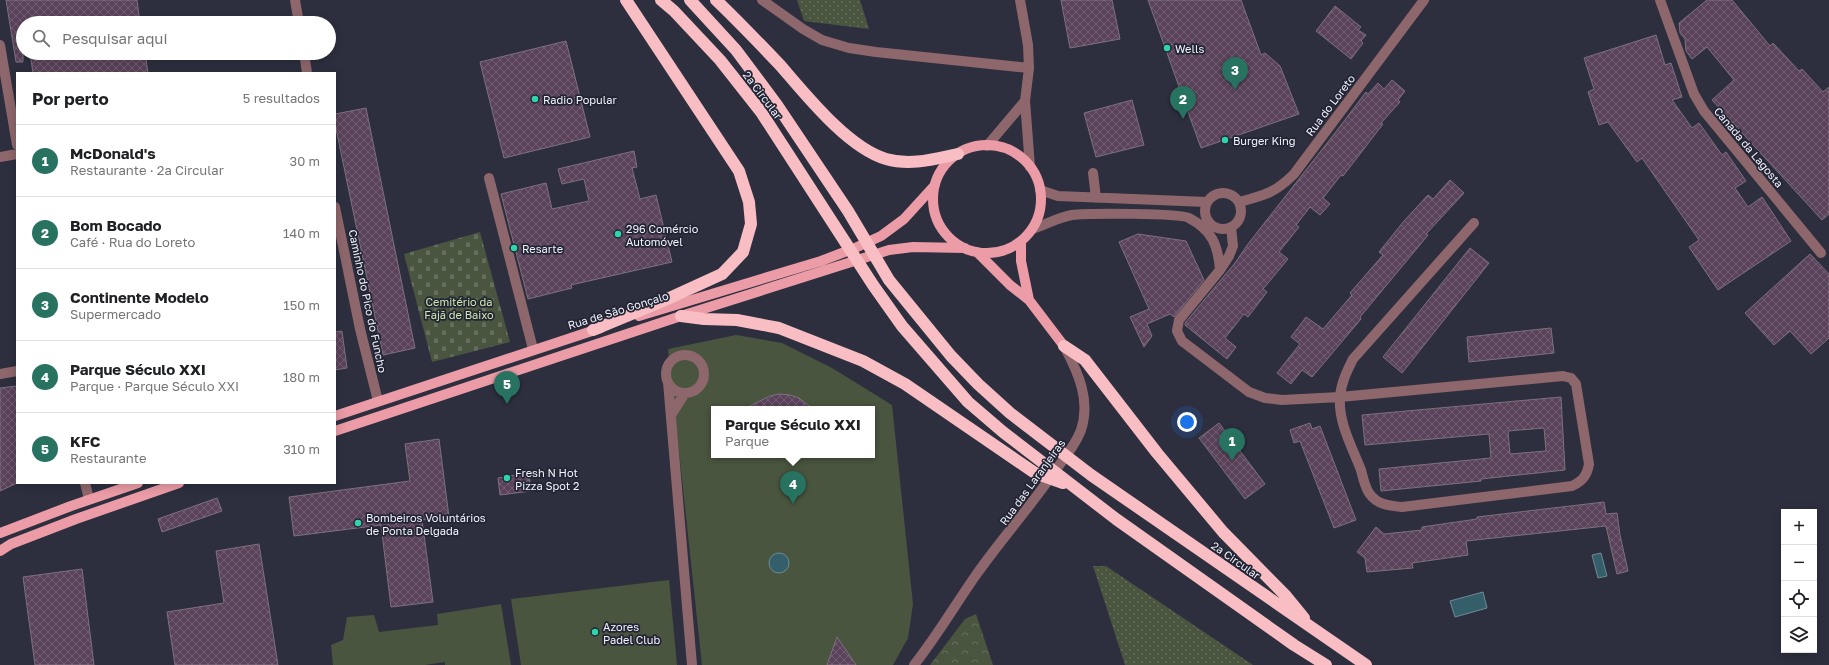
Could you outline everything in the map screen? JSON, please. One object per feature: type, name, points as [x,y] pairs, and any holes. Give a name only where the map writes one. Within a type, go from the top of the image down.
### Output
[{"type":"highway","points":[[593,330],[663,302],[722,274],[743,252],[751,224],[749,202],[739,171],[626,0]]},
{"type":"highway","name":"2ª Circular","points":[[661,0],[674,11],[720,60],[761,112],[873,285],[902,326],[968,402],[1003,432],[1077,489]]},
{"type":"highway","name":"2ª Circular","points":[[690,0],[736,50],[777,105],[848,211],[889,280],[951,356],[1010,413],[1091,475],[1366,665]]},
{"type":"highway","points":[[716,0],[743,26],[842,131],[867,150],[879,156],[898,161],[923,162],[958,154]]},
{"type":"highway","points":[[681,316],[738,320],[779,328],[863,361],[905,384],[1035,472],[1077,489],[1282,636],[1326,665]]},
{"type":"highway","points":[[1064,346],[1085,360],[1157,453],[1213,520],[1286,596],[1314,629]]},
{"type":"main road","points":[[336,431],[681,316],[889,250],[913,247],[964,248],[977,252],[993,253],[1008,249],[1021,241],[1032,229],[1038,217],[1041,204],[1038,182],[1030,167],[1022,158],[1011,151],[999,147],[987,146],[972,148],[958,154],[944,167],[935,185],[933,200],[939,222],[952,240],[964,248]]},
{"type":"main road","name":"Rua de São Gonçalo","points":[[336,416],[533,349],[821,261],[855,248],[881,236],[904,219],[935,185]]},
{"type":"main road","name":"Rua das Laranjeiras","points":[[1021,241],[1021,261],[1029,300]]},
{"type":"main road","name":"Rua das Laranjeiras","points":[[977,252],[1010,285],[1029,300],[1064,346]]},
{"type":"main road","points":[[0,533],[89,499],[135,484]]},
{"type":"main road","points":[[0,551],[11,544],[76,519],[176,484]]},
{"type":"street","points":[[295,0],[298,16]]},
{"type":"street","points":[[762,0],[803,29],[822,40],[850,48],[1029,68]]},
{"type":"street","points":[[1020,0],[1028,45],[1029,68],[1024,101],[1030,167]]},
{"type":"street","name":"Rua do Loreto","points":[[1239,202],[1269,194],[1282,186],[1294,174],[1424,0]]},
{"type":"street","name":"Canada da Lagosta","points":[[1660,0],[1694,94],[1704,112],[1821,253]]},
{"type":"street","points":[[0,44],[16,139]]},
{"type":"street","points":[[305,60],[307,72]]},
{"type":"street","points":[[987,146],[1024,101]]},
{"type":"street","points":[[0,157],[16,154]]},
{"type":"street","points":[[1093,173],[1096,198]]},
{"type":"street","points":[[489,178],[533,349]]},
{"type":"street","points":[[1040,190],[1058,196],[1207,202]]},
{"type":"street","points":[[1224,193],[1235,198],[1239,202],[1241,214],[1236,224],[1225,229],[1215,227],[1210,224],[1205,214],[1207,202],[1214,195],[1224,193]]},
{"type":"street","name":"Caminho do Pico do Funcho","points":[[336,211],[360,328],[378,401]]},
{"type":"street","points":[[1032,229],[1072,216],[1107,214],[1188,217],[1205,214]]},
{"type":"street","points":[[1188,217],[1210,235],[1215,242],[1220,270]]},
{"type":"street","points":[[1231,227],[1233,246],[1220,270],[1179,320],[1177,331],[1182,341],[1249,392],[1265,398],[1282,400],[1340,397],[1568,376],[1574,381],[1578,389],[1589,464],[1587,472],[1579,483],[1572,486],[1402,507],[1388,506],[1380,503],[1370,494],[1344,428],[1340,397],[1346,373],[1353,359],[1474,222]]},
{"type":"street","name":"Rua das Laranjeiras","points":[[914,665],[933,642],[976,575],[1040,494],[1076,442],[1082,429],[1085,410],[1083,390],[1075,368],[1064,346]]},
{"type":"street","points":[[668,382],[676,391],[685,393],[692,392],[699,387],[703,380],[702,368],[696,360],[685,356],[673,360],[667,368],[666,376],[668,382],[671,415],[692,665]]},
{"type":"street","points":[[0,374],[16,371]]},
{"type":"street","points":[[671,415],[685,393]]},
{"type":"street","points":[[85,484],[89,499]]},
{"type":"green space","points":[[797,0],[860,0],[869,29],[804,21]]},
{"type":"green space","name":"Cemitério da Fajã de Baixo","points":[[480,232],[510,342],[432,362],[404,254]]},
{"type":"green space","points":[[736,335],[782,343],[832,368],[892,405],[913,604],[908,638],[893,665],[702,665],[668,349]]},
{"type":"green space","points":[[1093,566],[1106,566],[1253,665],[1125,665]]},
{"type":"green space","name":"Azores Padel Club","points":[[669,580],[677,665],[521,665],[511,599]]},
{"type":"green space","points":[[501,604],[511,665],[445,665],[445,662],[425,665],[333,665],[331,645],[343,640],[347,617],[374,615],[379,632],[438,625],[437,614]]},
{"type":"green space","points":[[976,614],[993,665],[930,665],[965,619]]},
{"type":"shaded area","points":[[779,553],[786,556],[789,563],[786,570],[779,573],[772,570],[769,563],[772,556]]},
{"type":"shaded area","points":[[1601,553],[1607,576],[1598,578],[1592,555]]},
{"type":"shaded area","points":[[1483,592],[1487,608],[1455,617],[1450,601]]},
{"type":"building","points":[[6,0],[137,0],[139,16],[16,16],[16,60],[23,60],[23,62],[16,62]]},
{"type":"building","points":[[1061,0],[1112,0],[1120,39],[1070,48]]},
{"type":"building","points":[[1148,0],[1241,0],[1261,55],[1265,53],[1280,66],[1299,114],[1201,148]]},
{"type":"building","points":[[1707,0],[1732,0],[1770,46],[1773,43],[1799,71],[1802,69],[1823,92],[1829,87],[1829,214],[1822,220],[1712,100],[1734,80],[1707,47],[1692,59],[1686,51],[1685,39],[1680,33],[1679,23]]},
{"type":"building","points":[[1335,6],[1361,27],[1358,30],[1366,35],[1361,41],[1363,43],[1351,59],[1316,31]]},
{"type":"building","points":[[1656,35],[1665,65],[1671,63],[1682,97],[1672,100],[1692,128],[1699,123],[1722,155],[1726,152],[1746,181],[1735,188],[1748,207],[1762,197],[1791,241],[1718,290],[1689,247],[1699,240],[1642,158],[1637,162],[1608,122],[1599,125],[1588,92],[1594,89],[1584,58]]},
{"type":"building","name":"Radio Popular","points":[[566,41],[590,137],[504,158],[480,62]]},
{"type":"building","points":[[31,60],[146,60],[148,72],[33,72]]},
{"type":"building","points":[[1392,80],[1405,91],[1398,100],[1400,102],[1381,123],[1383,124],[1343,176],[1341,175],[1323,198],[1330,204],[1320,215],[1310,207],[1296,225],[1299,227],[1279,252],[1288,259],[1263,289],[1267,292],[1248,317],[1244,314],[1225,338],[1236,347],[1227,359],[1185,325],[1185,323],[1235,263],[1248,244],[1366,92],[1368,94],[1378,83],[1384,89]]},
{"type":"building","points":[[1132,100],[1144,145],[1096,157],[1084,113]]},
{"type":"building","points":[[366,108],[415,348],[383,355],[336,129],[336,114]]},
{"type":"building","points":[[634,151],[637,167],[632,168],[640,199],[656,195],[672,262],[571,285],[572,288],[528,299],[501,194],[546,183],[552,209],[589,201],[584,179],[562,184],[558,169]]},
{"type":"building","points":[[1450,180],[1464,193],[1426,234],[1428,235],[1360,317],[1361,319],[1312,377],[1302,370],[1291,384],[1277,373],[1300,344],[1291,337],[1306,317],[1323,329],[1352,295],[1350,293],[1383,255],[1379,252],[1404,221],[1428,195],[1433,199]]},
{"type":"building","points":[[1138,234],[1186,241],[1204,280],[1174,317],[1170,314],[1147,324],[1152,336],[1144,347],[1130,317],[1149,309],[1119,242]]},
{"type":"building","points":[[1470,248],[1489,263],[1402,373],[1383,357]]},
{"type":"building","points":[[1810,254],[1829,274],[1829,338],[1811,354],[1790,331],[1774,345],[1745,313]]},
{"type":"building","points":[[1551,328],[1554,353],[1469,362],[1467,337]]},
{"type":"building","points":[[342,331],[347,368],[336,370],[336,332]]},
{"type":"building","points":[[16,386],[16,483],[0,491],[0,388]]},
{"type":"building","points":[[779,394],[790,395],[799,398],[809,406],[750,406],[770,396]]},
{"type":"building","points":[[1561,397],[1565,470],[1481,479],[1481,481],[1381,491],[1379,469],[1491,458],[1489,434],[1365,445],[1362,415]],"holes":[[[1544,428],[1546,451],[1510,454],[1508,431]]]},
{"type":"building","points":[[1219,423],[1265,484],[1245,499],[1199,438]]},
{"type":"building","points":[[1310,423],[1312,429],[1320,426],[1356,520],[1334,528],[1300,441],[1294,443],[1290,430]]},
{"type":"building","name":"Bombeiros Voluntários de Ponta Delgada","points":[[439,439],[449,517],[422,520],[433,602],[391,607],[381,525],[294,536],[289,497],[410,481],[405,444]]},
{"type":"building","points":[[529,473],[531,491],[500,495],[498,478]]},
{"type":"building","points":[[217,498],[222,511],[162,532],[158,519]]},
{"type":"building","points":[[1604,502],[1606,514],[1617,513],[1628,571],[1617,574],[1606,526],[1466,541],[1468,555],[1412,563],[1413,568],[1367,572],[1365,558],[1357,552],[1376,527],[1384,534],[1422,530],[1422,527],[1477,519],[1477,517]]},
{"type":"building","points":[[259,544],[278,665],[175,665],[167,612],[224,603],[216,551]]},
{"type":"building","points":[[82,569],[94,665],[35,665],[23,577]]},
{"type":"building","points":[[837,637],[856,665],[827,665]]},
{"type":"place","name":"Wells","points":[[1167,48]]},
{"type":"place","name":"Continente Modelo","points":[[1235,90]]},
{"type":"place","name":"Radio Popular","points":[[535,99]]},
{"type":"place","name":"Bom Bocado","points":[[1183,119]]},
{"type":"place","name":"Burger King","points":[[1225,140]]},
{"type":"place","name":"296 Comércio Automóvel","points":[[618,234]]},
{"type":"place","name":"Resarte","points":[[514,248]]},
{"type":"place","name":"KFC","points":[[507,404]]},
{"type":"place","name":"McDonald's","points":[[1232,461]]},
{"type":"place","name":"Fresh N Hot Pizza Spot 2","points":[[507,478]]},
{"type":"place","name":"Parque Século XXI","points":[[793,504]]},
{"type":"place","name":"Bombeiros Voluntários de Ponta Delgada","points":[[358,523]]},
{"type":"place","name":"Azores Padel Club","points":[[595,632]]}]
